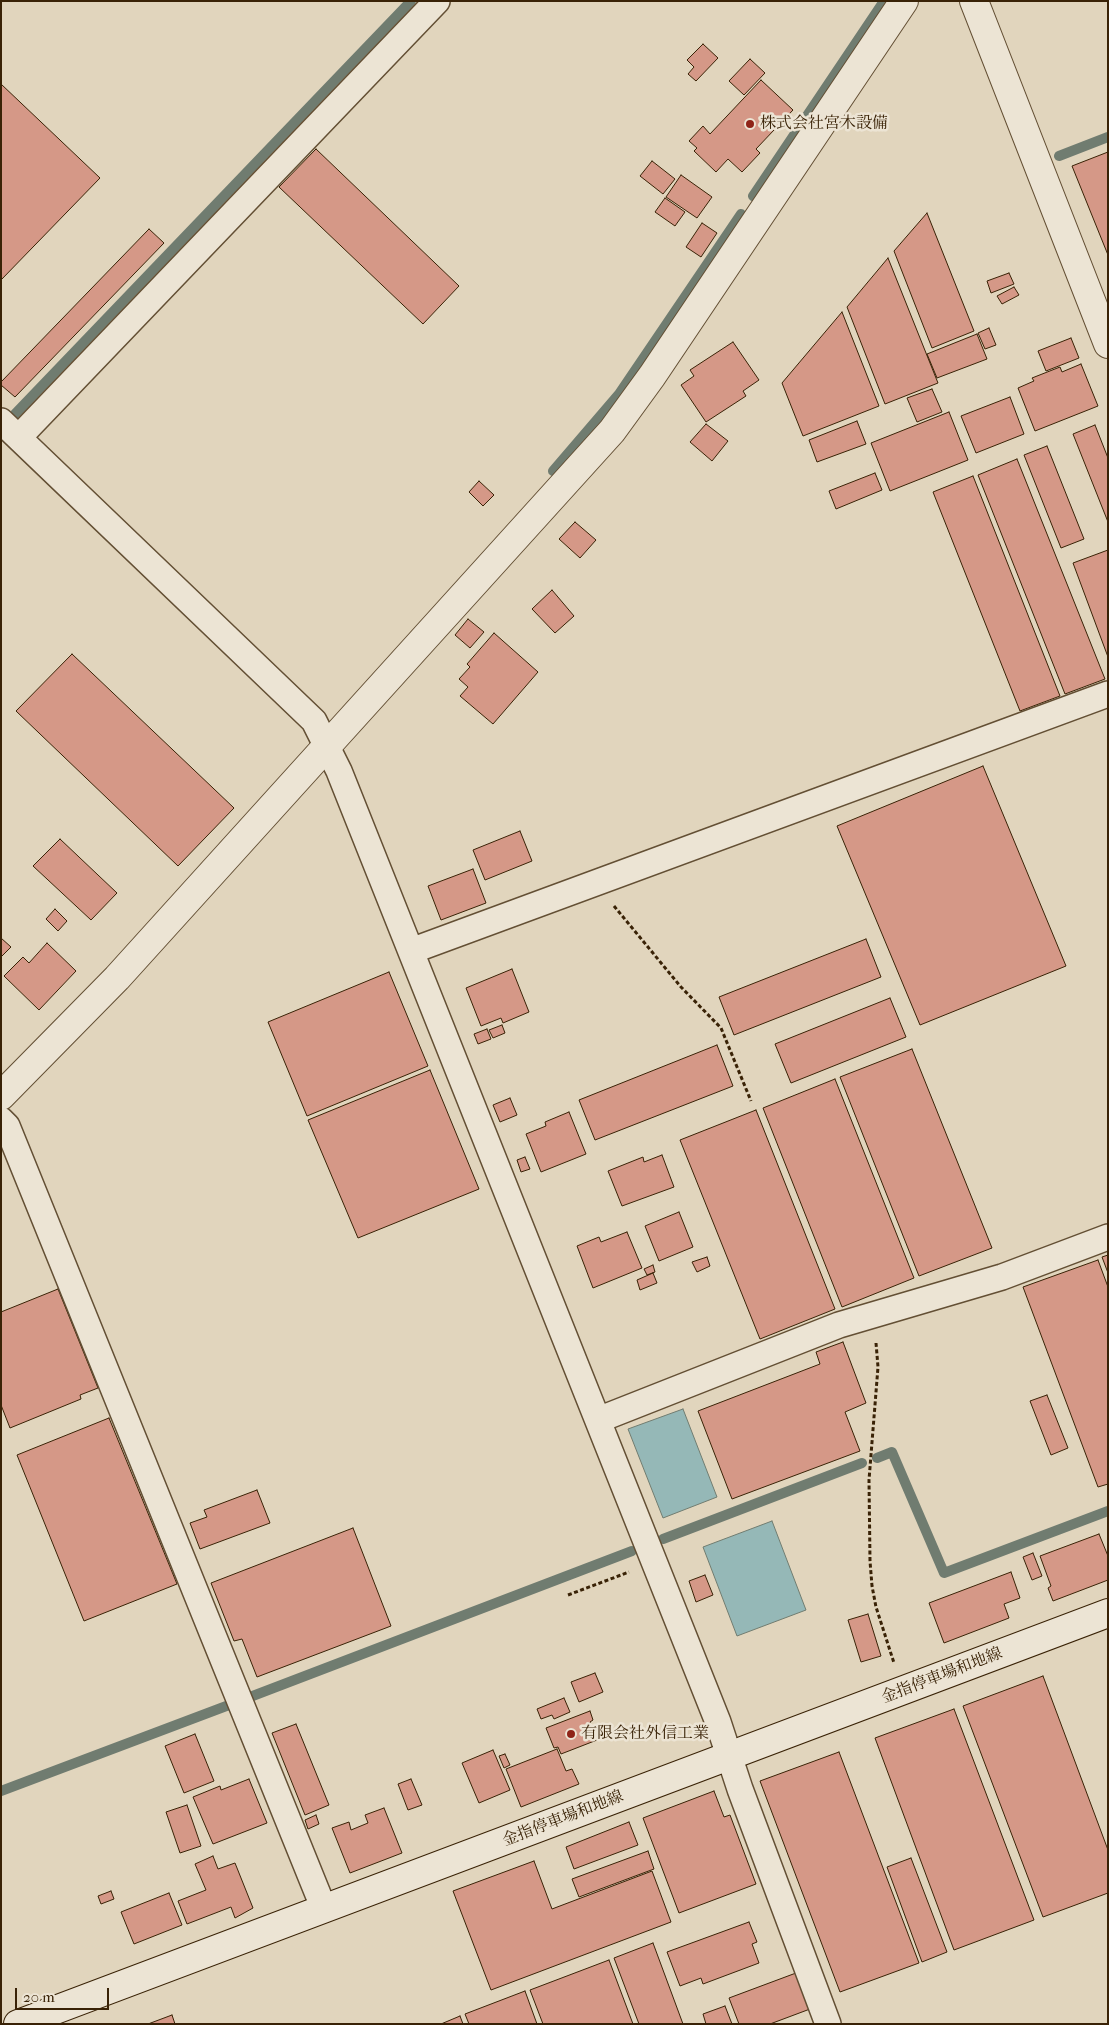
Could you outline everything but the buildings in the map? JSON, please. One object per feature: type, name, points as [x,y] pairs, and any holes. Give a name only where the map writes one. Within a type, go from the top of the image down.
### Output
[{"type":"street","points":[[438,1],[10,429],[314,721],[339,771],[718,1722],[828,2024]]},
{"type":"street","points":[[1,1096],[117,978],[617,424],[652,376],[904,1]]},
{"type":"street","points":[[974,1],[1108,344]]},
{"type":"street","points":[[411,951],[1108,694]]},
{"type":"street","points":[[1,1120],[7,1126],[324,1909]]},
{"type":"street","points":[[598,1420],[838,1325],[1002,1277],[1108,1237]]},
{"type":"street","name":"金指停車場和地線","points":[[18,2024],[1108,1613]]},
{"type":"path","points":[[599,882],[603,893],[681,987],[721,1028],[751,1101]]},
{"type":"path","points":[[871,1315],[878,1367],[869,1480],[872,1586],[903,1690]]},
{"type":"path","points":[[568,1594],[654,1562]]},
{"type":"water","points":[[683,1409],[717,1497],[663,1518],[628,1429]]},
{"type":"water","points":[[772,1521],[806,1610],[737,1636],[703,1547]]},
{"type":"waterway","points":[[15,414],[411,1]]},
{"type":"waterway","points":[[753,196],[884,1]]},
{"type":"waterway","points":[[1059,156],[1108,137]]},
{"type":"waterway","points":[[553,471],[619,394],[741,214]]},
{"type":"waterway","points":[[877,1458],[892,1452],[944,1573],[1108,1511]]},
{"type":"waterway","points":[[663,1539],[862,1463]]},
{"type":"waterway","points":[[250,1697],[632,1551]]},
{"type":"waterway","points":[[1,1791],[229,1705]]},
{"type":"place","name":"株式会社宮木設備","points":[[750,124]]},
{"type":"place","name":"有限会社外信工業","points":[[571,1734]]}]
